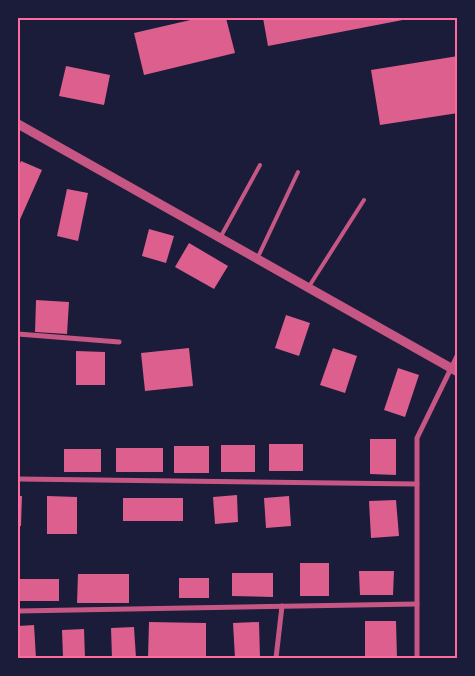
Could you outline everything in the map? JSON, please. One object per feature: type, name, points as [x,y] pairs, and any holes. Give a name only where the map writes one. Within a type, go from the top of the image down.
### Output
[{"type":"street","points":[[18,124],[455,371]]},
{"type":"street","points":[[18,334],[119,342]]},
{"type":"street","points":[[416,658],[417,438],[455,371],[458,354]]},
{"type":"street","points":[[18,479],[417,484]]},
{"type":"street","points":[[18,611],[417,604]]},
{"type":"street","points":[[276,658],[282,606]]},
{"type":"lane","points":[[220,238],[260,165]]},
{"type":"lane","points":[[258,259],[298,172]]},
{"type":"lane","points":[[308,288],[364,200]]},
{"type":"building","points":[[199,18],[226,18],[235,53],[144,75],[134,33]]},
{"type":"building","points":[[263,18],[413,18],[268,46]]},
{"type":"building","points":[[458,56],[458,113],[380,125],[371,70]]},
{"type":"building","points":[[66,66],[110,75],[104,105],[59,96]]},
{"type":"building","points":[[21,161],[42,170],[18,224],[18,168]]},
{"type":"building","points":[[67,189],[88,193],[78,241],[57,236]]},
{"type":"building","points":[[149,229],[174,236],[166,263],[142,256]]},
{"type":"building","points":[[189,243],[228,266],[214,289],[175,267]]},
{"type":"building","points":[[36,300],[69,302],[67,334],[35,332]]},
{"type":"building","points":[[286,315],[310,323],[299,356],[275,348]]},
{"type":"building","points":[[189,348],[193,386],[145,391],[141,353]]},
{"type":"building","points":[[333,348],[357,356],[345,393],[320,385]]},
{"type":"building","points":[[76,351],[105,352],[105,385],[76,385]]},
{"type":"building","points":[[398,368],[419,375],[405,417],[384,410]]},
{"type":"building","points":[[370,439],[396,439],[396,475],[370,474]]},
{"type":"building","points":[[269,444],[303,444],[303,471],[269,471]]},
{"type":"building","points":[[221,445],[255,445],[255,472],[221,472]]},
{"type":"building","points":[[174,446],[209,446],[209,473],[174,473]]},
{"type":"building","points":[[116,448],[163,448],[163,472],[116,472]]},
{"type":"building","points":[[64,449],[101,449],[101,472],[64,472]]},
{"type":"building","points":[[237,495],[238,522],[215,524],[213,497]]},
{"type":"building","points":[[18,496],[22,496],[21,526],[18,526]]},
{"type":"building","points":[[47,496],[77,497],[77,534],[47,534]]},
{"type":"building","points":[[289,496],[291,526],[266,528],[264,498]]},
{"type":"building","points":[[123,498],[183,498],[183,521],[123,521]]},
{"type":"building","points":[[396,500],[399,536],[371,538],[369,501]]},
{"type":"building","points":[[300,563],[329,563],[329,596],[300,596]]},
{"type":"building","points":[[359,571],[394,571],[393,595],[360,595]]},
{"type":"building","points":[[232,573],[273,573],[273,597],[232,596]]},
{"type":"building","points":[[78,574],[129,574],[129,603],[77,603]]},
{"type":"building","points":[[179,578],[209,578],[209,598],[179,598]]},
{"type":"building","points":[[18,579],[59,579],[59,601],[18,601]]},
{"type":"building","points":[[365,621],[396,621],[397,658],[365,658]]},
{"type":"building","points":[[149,622],[206,623],[206,658],[148,658]]},
{"type":"building","points":[[259,622],[260,658],[235,658],[233,623]]},
{"type":"building","points":[[34,625],[36,658],[18,658],[18,626]]},
{"type":"building","points":[[134,627],[136,658],[112,658],[111,628]]},
{"type":"building","points":[[84,629],[85,658],[63,658],[62,630]]}]
